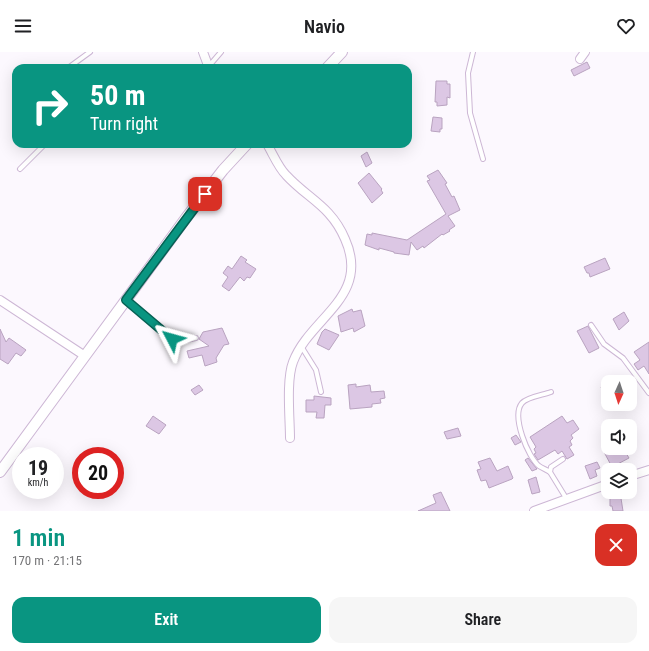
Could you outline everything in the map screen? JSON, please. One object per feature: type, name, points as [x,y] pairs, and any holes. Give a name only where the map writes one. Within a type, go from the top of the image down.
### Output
[{"type":"street","points":[[203,52],[208,64]]},
{"type":"street","points":[[331,64],[342,52]]},
{"type":"street","points":[[0,472],[191,212],[242,148]]},
{"type":"street","points":[[269,148],[282,171],[319,202],[332,216],[346,240],[350,253],[352,274],[350,282],[335,306],[301,346],[292,365],[290,376],[290,438]]},
{"type":"street","points":[[0,300],[85,356]]},
{"type":"street","points":[[637,474],[649,470]]},
{"type":"street","points":[[534,511],[601,486]]},
{"type":"lane","points":[[74,64],[90,52]]},
{"type":"lane","points":[[211,64],[221,52]]},
{"type":"lane","points":[[474,52],[468,73],[470,113],[483,159]]},
{"type":"lane","points":[[20,169],[41,148]]},
{"type":"lane","points":[[126,300],[172,339],[181,341],[196,338]]},
{"type":"lane","points":[[591,325],[604,344],[623,358],[649,394]]},
{"type":"lane","points":[[301,346],[316,370],[321,392]]},
{"type":"lane","points":[[551,392],[525,401],[520,408],[519,415],[524,441],[539,466],[550,472],[566,498]]},
{"type":"lane","points":[[550,472],[551,467],[564,459]]},
{"type":"building","points":[[587,62],[590,68],[574,76],[571,70]]},
{"type":"building","points":[[436,81],[447,81],[447,84],[450,84],[450,98],[447,97],[447,105],[437,106],[437,102],[435,102]]},
{"type":"building","points":[[433,117],[442,118],[442,129],[440,129],[440,132],[431,131]]},
{"type":"building","points":[[367,152],[372,163],[366,167],[361,156]]},
{"type":"building","points":[[438,170],[447,183],[445,184],[452,197],[454,196],[460,210],[448,216],[455,226],[424,248],[423,246],[417,250],[411,242],[409,255],[394,253],[379,248],[379,250],[365,245],[367,234],[372,235],[372,233],[407,240],[446,214],[427,181],[430,180],[427,176]]},
{"type":"building","points":[[369,173],[382,189],[381,190],[383,193],[372,203],[358,183]]},
{"type":"building","points":[[241,256],[247,260],[245,262],[256,269],[250,278],[247,277],[244,281],[240,277],[229,291],[222,286],[228,277],[223,273],[228,266],[232,269]]},
{"type":"building","points":[[605,258],[610,269],[590,277],[589,273],[587,273],[584,267]]},
{"type":"building","points":[[352,309],[353,312],[361,310],[365,326],[354,332],[353,328],[341,332],[338,316]]},
{"type":"building","points":[[624,312],[629,321],[619,330],[613,319]]},
{"type":"building","points":[[588,326],[599,348],[589,353],[577,331]]},
{"type":"building","points":[[222,328],[229,344],[224,345],[216,358],[217,362],[205,366],[202,355],[189,358],[187,351],[209,346],[199,339],[203,332]]},
{"type":"building","points":[[0,329],[6,342],[9,338],[26,350],[21,356],[16,353],[8,364],[0,359]]},
{"type":"building","points":[[325,329],[339,335],[329,350],[317,344],[322,332]]},
{"type":"building","points":[[649,342],[649,374],[644,366],[638,370],[634,364],[640,360],[634,352]]},
{"type":"building","points":[[356,384],[356,387],[370,385],[371,392],[384,391],[385,398],[380,399],[381,403],[372,404],[372,407],[350,409],[348,385]]},
{"type":"building","points":[[199,385],[203,390],[195,395],[191,390]]},
{"type":"building","points":[[314,396],[331,398],[331,405],[325,405],[324,418],[316,418],[317,412],[306,412],[306,400],[314,400]]},
{"type":"building","points":[[153,416],[166,425],[159,434],[146,426]]},
{"type":"building","points":[[562,416],[567,423],[573,420],[579,429],[571,435],[573,438],[570,441],[572,445],[569,447],[574,455],[567,459],[562,451],[558,454],[555,450],[538,460],[534,454],[536,453],[534,449],[536,447],[530,437]]},
{"type":"building","points":[[458,428],[461,436],[447,439],[444,432]]},
{"type":"building","points":[[516,435],[521,442],[515,445],[511,438]]},
{"type":"building","points":[[606,455],[627,455],[629,458],[620,463],[610,463]]},
{"type":"building","points":[[490,458],[497,471],[508,466],[513,478],[489,488],[486,480],[481,481],[477,470],[481,469],[478,462]]},
{"type":"building","points":[[528,458],[537,469],[532,471],[525,460]]},
{"type":"building","points":[[597,462],[600,468],[595,470],[597,476],[590,479],[585,466]]},
{"type":"building","points":[[536,477],[540,492],[532,494],[528,480]]},
{"type":"building","points":[[441,492],[450,511],[418,511],[436,503],[433,495]]},
{"type":"building","points":[[610,499],[621,499],[623,511],[613,511],[612,506],[610,506]]},
{"type":"route","points":[[172,339],[126,300],[205,194]]}]
